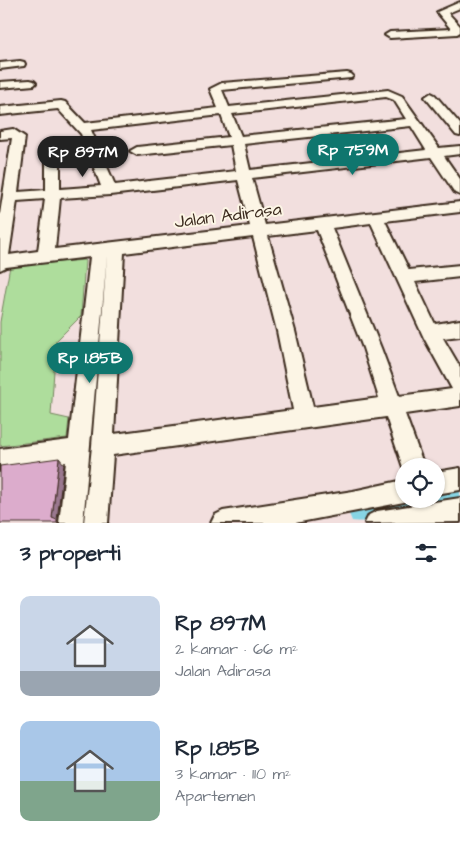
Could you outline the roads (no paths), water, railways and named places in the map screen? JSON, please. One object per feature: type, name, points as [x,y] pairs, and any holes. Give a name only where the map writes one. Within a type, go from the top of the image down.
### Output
[{"type":"street","points":[[390,35],[454,32],[457,29],[442,12],[460,5]]},
{"type":"street","points":[[0,66],[20,64]]},
{"type":"street","points":[[305,418],[286,331],[236,141],[217,91],[218,87],[347,76]]},
{"type":"street","points":[[0,85],[30,83]]},
{"type":"street","points":[[84,127],[388,93],[397,96],[460,190]]},
{"type":"street","points":[[431,97],[460,132]]},
{"type":"street","points":[[0,111],[59,105],[84,127],[103,168],[110,190]]},
{"type":"street","points":[[137,150],[415,122]]},
{"type":"street","points":[[0,135],[13,133],[19,137],[0,263]]},
{"type":"street","points":[[10,197],[110,190],[460,150]]},
{"type":"street","points":[[46,255],[53,195],[53,162]]},
{"type":"street","name":"Jalan Adirasa","points":[[0,263],[46,255],[460,207]]},
{"type":"street","points":[[376,218],[430,332],[460,385]]},
{"type":"street","points":[[323,224],[372,348],[410,458]]},
{"type":"street","points":[[96,523],[104,446],[107,249]]},
{"type":"street","points":[[71,523],[107,249]]},
{"type":"street","points":[[405,277],[460,271]]},
{"type":"street","points":[[430,332],[460,328]]},
{"type":"street","points":[[104,446],[460,397]]},
{"type":"street","points":[[0,460],[80,449]]},
{"type":"street","points":[[445,482],[460,479]]},
{"type":"street","points":[[223,523],[353,502],[395,493]]},
{"type":"street","points":[[377,523],[429,508],[460,510]]},
{"type":"waterway","points":[[445,494],[460,492]]},
{"type":"waterway","points":[[364,509],[395,504]]}]
